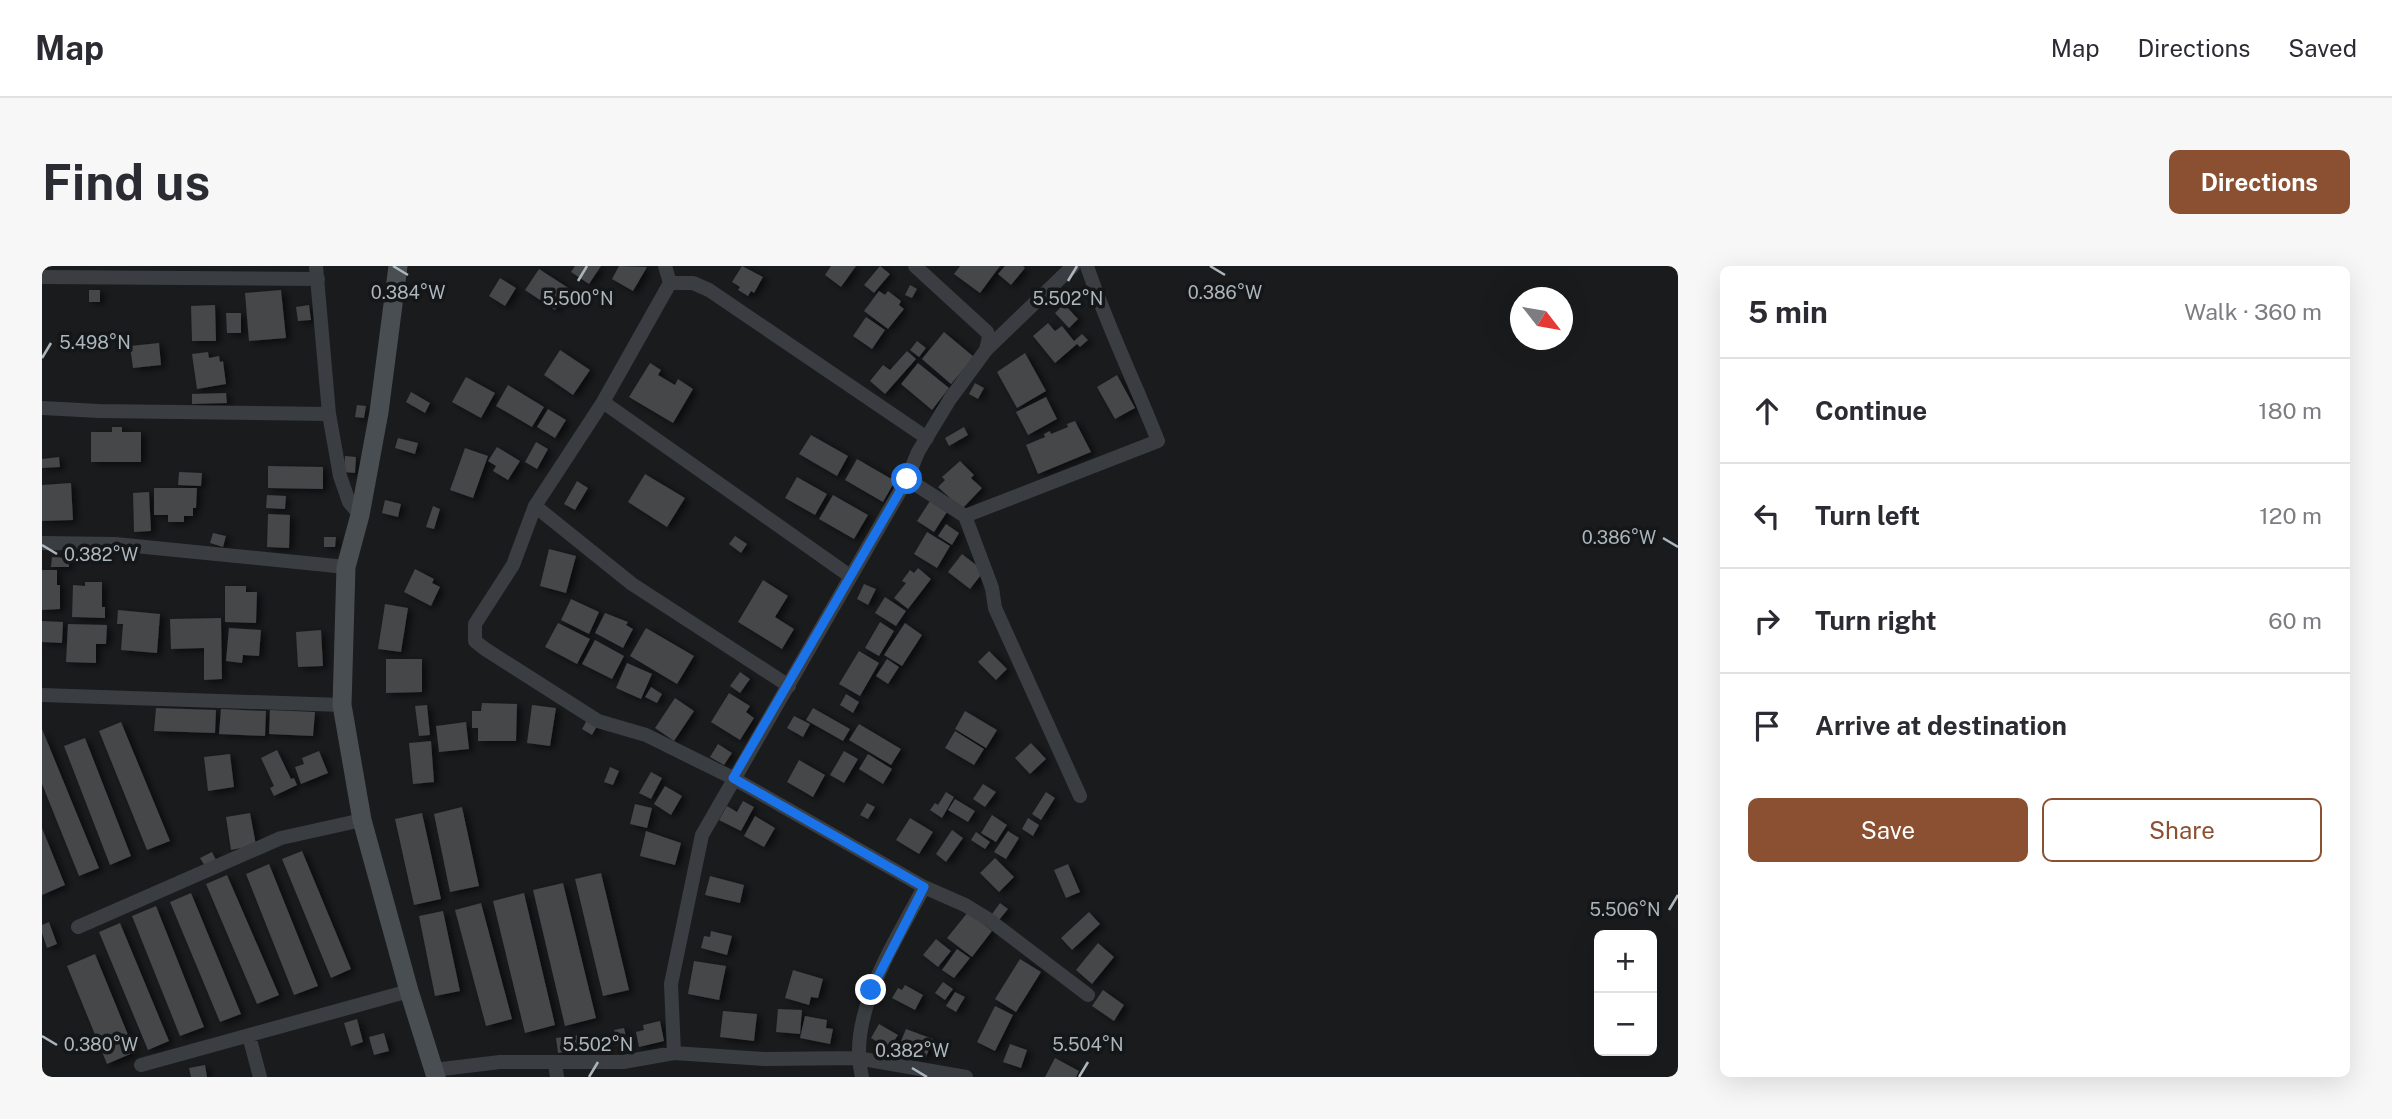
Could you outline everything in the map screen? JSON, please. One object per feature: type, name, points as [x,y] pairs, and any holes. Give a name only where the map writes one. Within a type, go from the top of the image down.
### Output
[{"type":"street","points":[[398,266],[379,412],[360,515],[346,567],[342,705],[362,820],[409,991],[435,1073],[500,1062],[556,1070],[674,1053],[765,1059],[857,1058],[966,1077]]},
{"type":"street","points":[[665,266],[670,283],[603,402],[535,506],[513,565],[475,624],[475,641],[598,721],[646,735],[733,778],[924,887],[965,905],[988,919],[1088,995]]},
{"type":"street","points":[[915,266],[987,332],[989,337],[986,350]]},
{"type":"street","points":[[674,1053],[671,984],[702,835],[907,479],[950,399],[986,350],[1073,266]]},
{"type":"street","points":[[965,516],[1158,442],[1134,379],[1101,309],[1087,266]]},
{"type":"street","points":[[42,277],[317,272],[329,414],[340,475],[349,502],[360,515]]},
{"type":"street","points":[[670,283],[693,283],[709,290],[927,438]]},
{"type":"street","points":[[603,402],[850,576]]},
{"type":"street","points":[[42,408],[329,414]]},
{"type":"street","points":[[907,479],[965,516],[992,588],[995,608],[1080,796]]},
{"type":"street","points":[[535,506],[632,584],[789,686]]},
{"type":"street","points":[[42,543],[115,544],[346,567]]},
{"type":"street","points":[[42,695],[342,705]]},
{"type":"street","points":[[78,927],[281,838],[362,820]]},
{"type":"street","points":[[862,1077],[857,1058],[871,990],[924,887]]},
{"type":"street","points":[[141,1065],[409,991]]},
{"type":"street","points":[[249,1036],[260,1077]]},
{"type":"building","points":[[575,266],[601,266],[589,284],[571,272]]},
{"type":"building","points":[[619,266],[647,267],[633,291],[612,279]]},
{"type":"building","points":[[742,266],[763,277],[754,293],[751,291],[748,296],[732,282]]},
{"type":"building","points":[[831,266],[856,266],[841,287],[825,275]]},
{"type":"building","points":[[880,266],[890,274],[874,293],[864,285]]},
{"type":"building","points":[[960,266],[1000,266],[980,293],[954,274]]},
{"type":"building","points":[[1005,266],[1025,268],[1011,285],[998,274]]},
{"type":"building","points":[[539,269],[570,289],[555,310],[525,290]]},
{"type":"building","points":[[500,278],[516,288],[505,306],[489,296]]},
{"type":"building","points":[[910,285],[917,289],[912,298],[905,295]]},
{"type":"building","points":[[89,290],[100,290],[100,302],[89,302]]},
{"type":"building","points":[[281,290],[286,338],[249,341],[245,293]]},
{"type":"building","points":[[879,291],[885,295],[888,291],[901,301],[899,305],[904,309],[888,329],[864,311]]},
{"type":"building","points":[[1064,304],[1078,319],[1069,328],[1055,313]]},
{"type":"building","points":[[215,305],[216,341],[192,341],[191,306]]},
{"type":"building","points":[[309,305],[311,320],[298,321],[296,307]]},
{"type":"building","points":[[226,313],[241,313],[241,333],[227,333]]},
{"type":"building","points":[[866,317],[885,330],[872,349],[853,336]]},
{"type":"building","points":[[1048,323],[1055,331],[1062,326],[1074,341],[1082,334],[1088,340],[1080,347],[1077,344],[1055,363],[1033,336]]},
{"type":"building","points":[[944,332],[974,357],[951,384],[922,359]]},
{"type":"building","points":[[917,341],[926,348],[919,357],[910,350]]},
{"type":"building","points":[[159,343],[161,365],[133,368],[130,346]]},
{"type":"building","points":[[560,350],[590,370],[573,395],[544,375]]},
{"type":"building","points":[[907,351],[916,359],[885,394],[870,381],[883,365],[890,370]]},
{"type":"building","points":[[208,352],[209,358],[219,356],[220,362],[223,361],[226,384],[197,389],[192,354]]},
{"type":"building","points":[[1025,353],[1046,391],[1017,408],[997,372]]},
{"type":"building","points":[[650,363],[661,370],[658,375],[675,385],[678,379],[693,389],[673,423],[629,397]]},
{"type":"building","points":[[918,363],[949,388],[932,410],[901,384]]},
{"type":"building","points":[[1117,375],[1135,408],[1115,419],[1097,387]]},
{"type":"building","points":[[466,377],[495,393],[481,418],[452,402]]},
{"type":"building","points":[[975,383],[984,388],[978,399],[969,394]]},
{"type":"building","points":[[508,385],[544,407],[532,427],[496,406]]},
{"type":"building","points":[[411,392],[430,403],[425,413],[406,402]]},
{"type":"building","points":[[226,393],[227,403],[192,404],[192,394]]},
{"type":"building","points":[[1046,397],[1057,419],[1028,435],[1016,412]]},
{"type":"building","points":[[357,405],[366,406],[364,418],[355,417]]},
{"type":"building","points":[[548,409],[566,420],[555,438],[537,427]]},
{"type":"building","points":[[1075,421],[1091,452],[1038,474],[1026,445],[1045,437],[1044,434],[1050,431],[1051,434],[1068,427],[1067,424]]},
{"type":"building","points":[[112,427],[122,427],[122,432],[141,432],[141,462],[91,462],[91,432],[112,432]]},
{"type":"building","points":[[964,427],[968,435],[949,446],[945,438]]},
{"type":"building","points":[[811,435],[848,456],[837,476],[799,454]]},
{"type":"building","points":[[398,438],[418,443],[415,454],[395,448]]},
{"type":"building","points":[[536,442],[548,449],[537,469],[525,462]]},
{"type":"building","points":[[497,447],[520,461],[508,480],[493,471],[496,466],[488,461]]},
{"type":"building","points":[[465,448],[488,456],[473,498],[450,490]]},
{"type":"building","points":[[345,456],[356,457],[355,473],[344,472]]},
{"type":"building","points":[[59,457],[60,467],[42,468],[42,459]]},
{"type":"building","points":[[857,459],[895,481],[883,502],[845,480]]},
{"type":"building","points":[[960,461],[974,475],[971,478],[982,488],[962,509],[938,487],[945,480],[942,477]]},
{"type":"building","points":[[268,466],[323,467],[323,489],[268,488]]},
{"type":"building","points":[[179,472],[202,473],[201,486],[178,485]]},
{"type":"building","points":[[645,474],[685,498],[667,527],[628,502]]},
{"type":"building","points":[[797,477],[827,494],[815,515],[785,498]]},
{"type":"building","points":[[577,481],[588,488],[575,510],[564,504]]},
{"type":"building","points":[[71,483],[73,520],[42,521],[42,485]]},
{"type":"building","points":[[154,488],[197,488],[193,516],[184,516],[184,522],[168,522],[168,515],[154,515]]},
{"type":"building","points":[[149,492],[151,531],[134,532],[133,493]]},
{"type":"building","points":[[267,495],[286,496],[285,509],[266,508]]},
{"type":"building","points":[[833,495],[868,515],[854,539],[819,519]]},
{"type":"building","points":[[385,500],[401,504],[398,517],[382,513]]},
{"type":"building","points":[[930,501],[947,512],[934,532],[917,521]]},
{"type":"building","points":[[433,506],[440,509],[434,529],[426,527]]},
{"type":"building","points":[[268,514],[290,515],[289,548],[267,547]]},
{"type":"building","points":[[946,524],[959,533],[952,545],[938,536]]},
{"type":"building","points":[[927,532],[950,546],[937,568],[914,554]]},
{"type":"building","points":[[213,533],[226,536],[223,547],[210,543]]},
{"type":"building","points":[[735,536],[747,544],[741,553],[729,544]]},
{"type":"building","points":[[324,537],[336,537],[335,547],[324,547]]},
{"type":"building","points":[[549,549],[576,556],[566,593],[540,586]]},
{"type":"building","points":[[962,554],[984,571],[970,589],[948,572]]},
{"type":"building","points":[[52,557],[69,558],[69,567],[51,567]]},
{"type":"building","points":[[918,568],[931,579],[908,609],[894,598],[906,583],[902,581],[910,570],[914,573]]},
{"type":"building","points":[[415,569],[434,579],[432,583],[440,587],[431,606],[404,592]]},
{"type":"building","points":[[42,570],[57,570],[60,609],[42,610]]},
{"type":"building","points":[[763,580],[788,596],[775,617],[794,629],[782,649],[738,622]]},
{"type":"building","points":[[85,582],[102,582],[105,618],[72,617],[73,585],[85,586]]},
{"type":"building","points":[[864,584],[876,589],[868,605],[857,599]]},
{"type":"building","points":[[225,586],[246,586],[246,592],[257,592],[256,623],[225,622]]},
{"type":"building","points":[[885,597],[906,611],[896,626],[875,613]]},
{"type":"building","points":[[571,599],[599,612],[589,634],[561,620]]},
{"type":"building","points":[[385,604],[408,608],[401,652],[378,649]]},
{"type":"building","points":[[118,610],[160,614],[157,653],[121,650],[123,624],[117,624]]},
{"type":"building","points":[[605,613],[628,622],[626,625],[633,629],[623,648],[595,633]]},
{"type":"building","points":[[221,618],[222,679],[204,680],[204,648],[171,649],[170,619]]},
{"type":"building","points":[[42,621],[63,622],[62,643],[42,642]]},
{"type":"building","points":[[880,622],[894,631],[879,656],[865,648]]},
{"type":"building","points":[[558,623],[590,639],[577,664],[545,647]]},
{"type":"building","points":[[905,623],[922,635],[902,666],[884,655]]},
{"type":"building","points":[[68,624],[107,625],[106,644],[96,644],[96,663],[66,662]]},
{"type":"building","points":[[229,628],[261,630],[259,656],[243,655],[242,663],[226,661]]},
{"type":"building","points":[[646,628],[694,656],[677,684],[630,656]]},
{"type":"building","points":[[321,630],[323,666],[298,667],[296,632]]},
{"type":"building","points":[[595,640],[624,656],[612,679],[582,664]]},
{"type":"building","points":[[859,651],[879,663],[860,696],[839,684]]},
{"type":"building","points":[[989,651],[1007,669],[996,680],[978,662]]},
{"type":"building","points":[[386,659],[422,659],[422,692],[386,693]]},
{"type":"building","points":[[887,659],[899,667],[888,684],[876,676]]},
{"type":"building","points":[[627,663],[652,674],[641,699],[616,688]]},
{"type":"building","points":[[740,672],[750,679],[740,693],[730,686]]},
{"type":"building","points":[[651,687],[662,694],[657,703],[645,697]]},
{"type":"building","points":[[729,693],[750,706],[746,712],[754,718],[740,740],[711,722]]},
{"type":"building","points":[[846,694],[859,702],[853,713],[840,705]]},
{"type":"building","points":[[675,698],[694,711],[674,741],[655,728]]},
{"type":"building","points":[[482,703],[517,704],[516,741],[478,741],[478,728],[472,728],[472,711],[481,711]]},
{"type":"building","points":[[427,705],[430,735],[419,736],[415,706]]},
{"type":"building","points":[[532,705],[556,708],[550,746],[527,743]]},
{"type":"building","points":[[156,708],[216,710],[215,733],[154,731]]},
{"type":"building","points":[[813,708],[850,729],[843,741],[806,720]]},
{"type":"building","points":[[221,709],[266,711],[265,736],[219,734]]},
{"type":"building","points":[[270,710],[315,712],[313,736],[269,734]]},
{"type":"building","points":[[965,711],[997,730],[986,748],[955,729]]},
{"type":"building","points":[[794,716],[810,724],[803,737],[787,728]]},
{"type":"building","points":[[587,720],[597,726],[592,735],[582,729]]},
{"type":"building","points":[[121,722],[170,841],[147,850],[99,731]]},
{"type":"building","points":[[466,722],[469,749],[439,752],[436,726]]},
{"type":"building","points":[[859,724],[901,749],[891,765],[849,740]]},
{"type":"building","points":[[42,729],[99,868],[79,876],[42,784]]},
{"type":"building","points":[[955,731],[984,749],[974,765],[945,748]]},
{"type":"building","points":[[85,738],[131,856],[110,865],[64,746]]},
{"type":"building","points":[[431,741],[434,782],[413,784],[409,743]]},
{"type":"building","points":[[1031,743],[1046,759],[1030,774],[1015,758]]},
{"type":"building","points":[[718,744],[732,753],[724,765],[710,757]]},
{"type":"building","points":[[277,750],[291,779],[294,778],[297,785],[274,796],[270,788],[274,786],[261,758]]},
{"type":"building","points":[[319,751],[328,773],[301,784],[295,767],[304,764],[302,758]]},
{"type":"building","points":[[844,751],[858,759],[844,783],[830,775]]},
{"type":"building","points":[[230,754],[234,787],[208,791],[204,757]]},
{"type":"building","points":[[868,754],[892,769],[883,784],[859,769]]},
{"type":"building","points":[[799,760],[825,775],[813,797],[787,782]]},
{"type":"building","points":[[610,767],[619,771],[613,785],[604,782]]},
{"type":"building","points":[[651,772],[662,778],[651,799],[639,793]]},
{"type":"building","points":[[983,784],[996,792],[985,807],[973,799]]},
{"type":"building","points":[[665,786],[682,796],[671,815],[654,804]]},
{"type":"building","points":[[946,792],[954,797],[942,818],[930,810],[935,803],[938,805]]},
{"type":"building","points":[[1046,792],[1055,798],[1041,820],[1032,814]]},
{"type":"building","points":[[955,799],[975,811],[968,822],[948,810]]},
{"type":"building","points":[[743,801],[754,807],[741,831],[719,820],[727,806],[737,812]]},
{"type":"building","points":[[867,803],[875,807],[868,819],[860,815]]},
{"type":"building","points":[[635,804],[652,808],[647,828],[630,824]]},
{"type":"building","points":[[462,807],[479,886],[450,892],[434,814]]},
{"type":"building","points":[[250,813],[256,845],[231,850],[226,817]]},
{"type":"building","points":[[422,813],[441,899],[414,905],[395,819]]},
{"type":"building","points":[[992,815],[1007,825],[996,842],[981,833]]},
{"type":"building","points":[[755,816],[775,828],[764,847],[744,836]]},
{"type":"building","points":[[910,818],[933,832],[919,854],[896,840]]},
{"type":"building","points":[[1028,818],[1039,825],[1033,836],[1022,829]]},
{"type":"building","points":[[42,828],[65,885],[42,895]]},
{"type":"building","points":[[952,830],[963,838],[946,862],[936,854]]},
{"type":"building","points":[[646,831],[681,843],[675,865],[640,856]]},
{"type":"building","points":[[1008,831],[1019,838],[1006,859],[994,852]]},
{"type":"building","points":[[976,832],[990,842],[985,849],[971,840]]},
{"type":"building","points":[[302,851],[351,969],[331,978],[282,859]]},
{"type":"building","points":[[212,852],[216,860],[205,866],[200,858]]},
{"type":"building","points":[[995,858],[1014,877],[999,892],[980,873]]},
{"type":"building","points":[[269,864],[318,986],[294,995],[246,874]]},
{"type":"building","points":[[1068,864],[1080,892],[1066,898],[1054,870]]},
{"type":"building","points":[[601,873],[629,990],[603,996],[575,879]]},
{"type":"building","points":[[227,875],[279,995],[257,1004],[206,884]]},
{"type":"building","points":[[710,876],[744,885],[740,903],[705,895]]},
{"type":"building","points":[[563,883],[596,1018],[565,1026],[533,890]]},
{"type":"building","points":[[191,893],[241,1014],[220,1022],[170,902]]},
{"type":"building","points":[[524,893],[555,1025],[525,1033],[493,901]]},
{"type":"building","points":[[481,903],[512,1019],[486,1026],[455,910]]},
{"type":"building","points":[[1000,903],[1008,909],[999,920],[992,914]]},
{"type":"building","points":[[156,906],[204,1027],[180,1036],[132,916]]},
{"type":"building","points":[[443,911],[460,991],[435,996],[419,916]]},
{"type":"building","points":[[968,912],[992,931],[972,957],[947,938]]},
{"type":"building","points":[[1089,912],[1100,924],[1072,950],[1061,938]]},
{"type":"building","points":[[49,922],[57,944],[47,948],[42,925]]},
{"type":"building","points":[[120,923],[169,1041],[148,1050],[99,932]]},
{"type":"building","points":[[711,931],[732,936],[727,955],[701,948],[704,936],[710,937]]},
{"type":"building","points":[[936,939],[951,951],[938,967],[923,955]]},
{"type":"building","points":[[1098,943],[1114,957],[1092,984],[1076,970]]},
{"type":"building","points":[[957,949],[970,958],[954,978],[942,970]]},
{"type":"building","points":[[95,954],[135,1052],[107,1064],[67,966]]},
{"type":"building","points":[[1020,959],[1041,972],[1016,1012],[995,999]]},
{"type":"building","points":[[694,961],[726,966],[719,1000],[688,994]]},
{"type":"building","points":[[793,970],[823,979],[818,998],[811,997],[809,1005],[785,998]]},
{"type":"building","points":[[943,982],[953,989],[945,1000],[935,993]]},
{"type":"building","points":[[905,985],[923,995],[915,1010],[892,998],[898,988],[902,990]]},
{"type":"building","points":[[1103,990],[1124,1005],[1114,1021],[1092,1006]]},
{"type":"building","points":[[955,992],[965,997],[956,1012],[946,1006]]},
{"type":"building","points":[[995,1006],[1013,1015],[995,1051],[977,1042]]},
{"type":"building","points":[[778,1009],[802,1010],[800,1034],[776,1032]]},
{"type":"building","points":[[723,1011],[757,1014],[754,1041],[720,1037]]},
{"type":"building","points":[[805,1016],[827,1020],[826,1028],[833,1029],[830,1044],[800,1038]]},
{"type":"building","points":[[357,1019],[363,1042],[351,1046],[344,1023]]},
{"type":"building","points":[[660,1021],[664,1041],[639,1047],[636,1032],[644,1030],[643,1025]]},
{"type":"building","points":[[879,1024],[898,1035],[889,1049],[871,1038]]},
{"type":"building","points":[[624,1028],[628,1045],[618,1047],[614,1030]]},
{"type":"building","points":[[906,1029],[933,1039],[926,1057],[904,1052],[905,1049],[899,1046]]},
{"type":"building","points":[[384,1033],[389,1051],[374,1055],[369,1037]]},
{"type":"building","points":[[580,1035],[582,1049],[558,1053],[556,1038]]},
{"type":"building","points":[[1010,1044],[1027,1050],[1021,1068],[1003,1062]]},
{"type":"building","points":[[1055,1058],[1079,1071],[1076,1077],[1045,1077]]},
{"type":"building","points":[[205,1065],[207,1077],[191,1077],[189,1068]]},
{"type":"route","points":[[871,990],[924,887],[733,778],[789,686],[907,479]]}]
